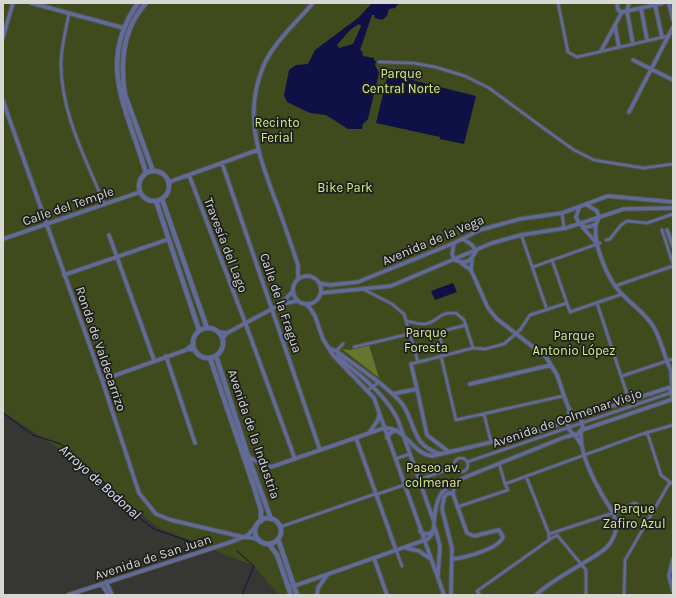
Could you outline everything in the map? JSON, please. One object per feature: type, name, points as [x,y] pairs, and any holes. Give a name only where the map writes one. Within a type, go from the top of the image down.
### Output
[{"type":"street","points":[[3,37],[13,3]]},
{"type":"street","points":[[31,3],[124,28]]},
{"type":"street","points":[[138,3],[124,28],[117,58],[118,82],[120,96],[146,174]]},
{"type":"street","points":[[146,3],[132,24],[126,40],[123,58],[123,82],[125,95],[153,171]]},
{"type":"street","points":[[306,276],[298,265],[258,150],[254,119],[255,94],[263,67],[274,48],[313,3]]},
{"type":"street","points":[[558,3],[568,52],[577,57],[668,36]]},
{"type":"street","points":[[617,3],[618,10],[622,12]]},
{"type":"street","points":[[629,3],[630,8],[627,11],[633,44]]},
{"type":"street","points":[[622,12],[662,3]]},
{"type":"street","points":[[669,3],[673,20]]},
{"type":"street","points":[[655,5],[662,37]]},
{"type":"street","points":[[641,8],[647,40]]},
{"type":"street","points":[[601,51],[622,12]]},
{"type":"street","points":[[69,13],[62,47],[61,70],[63,87],[74,129],[104,203]]},
{"type":"street","points":[[615,25],[619,47]]},
{"type":"street","points":[[629,112],[673,27]]},
{"type":"street","points":[[633,60],[673,80]]},
{"type":"street","points":[[379,62],[413,63],[435,67],[465,76],[489,88],[574,150],[594,160],[619,162],[643,168],[673,164]]},
{"type":"street","name":"Ronda de Valdecarrizo","points":[[3,101],[102,380],[140,493],[156,514],[171,520],[229,534],[253,538],[260,541]]},
{"type":"street","points":[[168,182],[258,150]]},
{"type":"street","name":"Calle de la Fragua","points":[[222,163],[320,450]]},
{"type":"street","points":[[153,171],[163,174],[168,182],[168,192],[162,199],[156,201],[146,199],[140,192],[140,181],[146,174],[153,171]]},
{"type":"street","name":"Travesía del Lago","points":[[189,175],[246,322],[295,459]]},
{"type":"street","name":"Calle del Temple","points":[[3,239],[104,203],[140,192]]},
{"type":"street","name":"Avenida de la Vega","points":[[319,283],[330,285],[358,282],[454,243],[480,230],[500,224],[579,208],[608,196],[673,202]]},
{"type":"street","points":[[162,199],[206,328]]},
{"type":"street","points":[[156,201],[199,330]]},
{"type":"street","points":[[587,205],[597,211],[599,217],[596,224],[598,243]]},
{"type":"street","points":[[579,208],[576,218],[579,224],[590,232],[598,243],[615,286],[643,313],[652,325],[672,373],[672,395]]},
{"type":"street","name":"Avenida de la Vega","points":[[321,293],[391,286],[492,243],[521,235],[564,228],[624,209],[673,208]]},
{"type":"street","points":[[562,212],[564,228]]},
{"type":"street","points":[[606,240],[610,239],[621,224],[627,221],[647,223],[673,214]]},
{"type":"street","points":[[579,224],[588,228],[596,224]]},
{"type":"street","points":[[615,286],[673,265],[662,230]]},
{"type":"street","points":[[667,230],[673,246]]},
{"type":"street","points":[[109,235],[154,360]]},
{"type":"street","points":[[522,237],[547,310]]},
{"type":"street","points":[[64,275],[169,239]]},
{"type":"street","points":[[463,239],[472,245],[476,251],[472,259],[471,270],[488,308],[497,319],[540,350],[551,365],[557,375],[568,407],[583,423],[582,444]]},
{"type":"street","points":[[454,243],[452,254],[455,260],[471,270]]},
{"type":"street","points":[[533,267],[598,243]]},
{"type":"street","points":[[461,263],[472,259]]},
{"type":"street","points":[[552,260],[570,312],[622,294]]},
{"type":"street","points":[[298,265],[298,279]]},
{"type":"street","points":[[281,304],[292,292],[293,284],[298,279],[306,276],[314,278],[319,283],[321,293],[314,302],[306,304]]},
{"type":"street","points":[[361,288],[392,304],[404,314],[418,362]]},
{"type":"street","points":[[292,292],[297,301]]},
{"type":"street","points":[[188,349],[193,344],[199,330],[206,328],[219,332],[227,332],[291,300],[306,304],[315,316],[323,339],[329,348],[368,390],[379,410],[387,438],[423,541],[444,595]]},
{"type":"street","points":[[314,302],[315,316]]},
{"type":"street","points":[[449,452],[427,435],[411,364],[473,348],[485,349],[504,344],[517,333],[530,315],[567,303]]},
{"type":"street","points":[[597,303],[627,394]]},
{"type":"street","points":[[406,321],[424,324],[430,323],[440,314],[456,313],[461,316],[466,325],[473,348]]},
{"type":"street","points":[[466,325],[439,332],[442,355],[456,420],[563,396]]},
{"type":"street","points":[[219,332],[223,338]]},
{"type":"street","points":[[193,344],[195,350],[202,356],[210,358],[216,356],[222,348],[223,338],[227,332]]},
{"type":"street","points":[[354,347],[410,334]]},
{"type":"street","points":[[336,351],[343,344]]},
{"type":"street","points":[[329,348],[336,351],[392,394],[404,406],[420,443],[430,451],[440,454]]},
{"type":"street","points":[[329,348],[374,388],[391,406],[410,454],[434,524],[440,546],[438,578]]},
{"type":"street","points":[[102,380],[166,356],[188,349],[195,350]]},
{"type":"street","points":[[166,356],[195,443]]},
{"type":"street","name":"Avenida de la Industria","points":[[216,356],[248,456],[271,519]]},
{"type":"street","name":"Avenida de la Industria","points":[[210,358],[257,497],[261,510],[261,521]]},
{"type":"street","points":[[622,376],[668,362],[673,359]]},
{"type":"street","points":[[470,384],[551,365]]},
{"type":"street","points":[[368,390],[374,388],[378,383]]},
{"type":"street","name":"Avenida de Colmenar Viejo","points":[[397,430],[421,453],[432,456],[547,429],[672,386]]},
{"type":"street","points":[[392,394],[417,389]]},
{"type":"street","name":"Avenida de Colmenar Viejo","points":[[467,462],[672,395]]},
{"type":"street","name":"Avenida de Colmenar Viejo","points":[[434,530],[436,503],[439,495],[455,481],[672,395]]},
{"type":"street","points":[[536,595],[548,584],[607,547],[614,536],[616,523],[613,513],[599,489],[582,444],[568,428],[568,407]]},
{"type":"street","points":[[368,433],[378,420],[379,410]]},
{"type":"street","points":[[484,414],[491,442]]},
{"type":"street","points":[[505,484],[647,432],[673,425]]},
{"type":"street","points":[[248,456],[271,467],[384,428],[397,430]]},
{"type":"street","points":[[387,438],[390,433],[397,430]]},
{"type":"street","points":[[624,595],[625,560],[672,483],[661,475],[647,432]]},
{"type":"street","points":[[356,438],[402,566]]},
{"type":"street","points":[[395,459],[410,454]]},
{"type":"street","name":"Avenida de Colmenar Viejo","points":[[455,467],[455,462],[459,458],[464,459],[467,462]]},
{"type":"street","name":"Avenida de Colmenar Viejo","points":[[455,467],[459,471],[463,471],[467,468],[467,462]]},
{"type":"street","points":[[457,507],[508,490],[499,463]]},
{"type":"street","name":"Avenida de Colmenar Viejo","points":[[280,527],[455,467]]},
{"type":"street","points":[[526,476],[549,534],[549,540]]},
{"type":"street","points":[[452,559],[463,558],[498,545],[504,537],[499,530],[474,536],[467,533],[453,494],[455,481]]},
{"type":"street","points":[[451,595],[452,559],[450,536],[442,509],[444,497],[448,493],[453,494]]},
{"type":"street","points":[[549,534],[613,513],[635,503],[652,514]]},
{"type":"street","points":[[243,537],[261,521],[271,519],[277,522],[280,527],[278,539],[297,595]]},
{"type":"street","points":[[256,526],[256,534],[260,541],[269,544],[277,555],[291,595]]},
{"type":"street","points":[[420,531],[424,534],[429,534],[434,530]]},
{"type":"street","points":[[288,586],[294,586],[423,541],[432,536],[434,530]]},
{"type":"street","points":[[229,534],[231,542]]},
{"type":"street","points":[[480,595],[477,591],[557,535],[586,570],[586,595]]},
{"type":"street","name":"Avenida de San Juan","points":[[68,595],[243,537]]},
{"type":"street","points":[[269,544],[278,539]]},
{"type":"street","points":[[405,547],[419,551],[430,559]]},
{"type":"street","points":[[374,558],[386,595]]},
{"type":"street","points":[[673,559],[669,576],[673,591]]},
{"type":"street","points":[[317,595],[318,588],[328,574]]},
{"type":"street","points":[[104,583],[108,595]]},
{"type":"street","points":[[104,583],[112,595]]},
{"type":"green space","points":[[3,3],[673,3],[673,595],[279,595],[254,566],[157,527],[87,467],[3,412]]},
{"type":"green space","points":[[369,345],[379,378],[342,349],[350,350]]},
{"type":"shaded area","points":[[372,3],[399,3],[395,8],[389,9],[387,16],[382,20],[374,18],[375,15],[372,15],[360,50],[362,51],[363,56],[374,58],[376,61],[375,65],[379,73],[368,119],[363,124],[362,129],[348,129],[326,115],[310,113],[287,102],[284,95],[289,70],[296,65],[308,64],[315,50],[358,18]],"holes":[[[359,24],[361,26],[353,44],[339,48],[337,45],[350,30]]]},
{"type":"shaded area","points":[[388,74],[476,96],[464,144],[440,139],[440,137],[376,123]]},
{"type":"shaded area","points":[[453,283],[457,292],[435,300],[431,291]]},
{"type":"waterway","name":"Arroyo de Bodonal","points":[[3,413],[33,435],[61,444],[102,480],[122,504],[154,529],[200,545]]},
{"type":"waterway","name":"Arroyo de Bodonal","points":[[237,551],[254,566],[242,595]]},
{"type":"park label","name":"Parque Central Norte","points":[[401,80]]},
{"type":"park label","name":"Recinto Ferial","points":[[277,130]]},
{"type":"park label","name":"Bike Park","points":[[345,187]]},
{"type":"park label","name":"Parque Foresta","points":[[426,340]]},
{"type":"park label","name":"Parque Antonio López","points":[[574,342]]},
{"type":"park label","name":"Paseo av. colmenar","points":[[433,474]]},
{"type":"park label","name":"Parque Zafiro Azul","points":[[634,516]]}]
